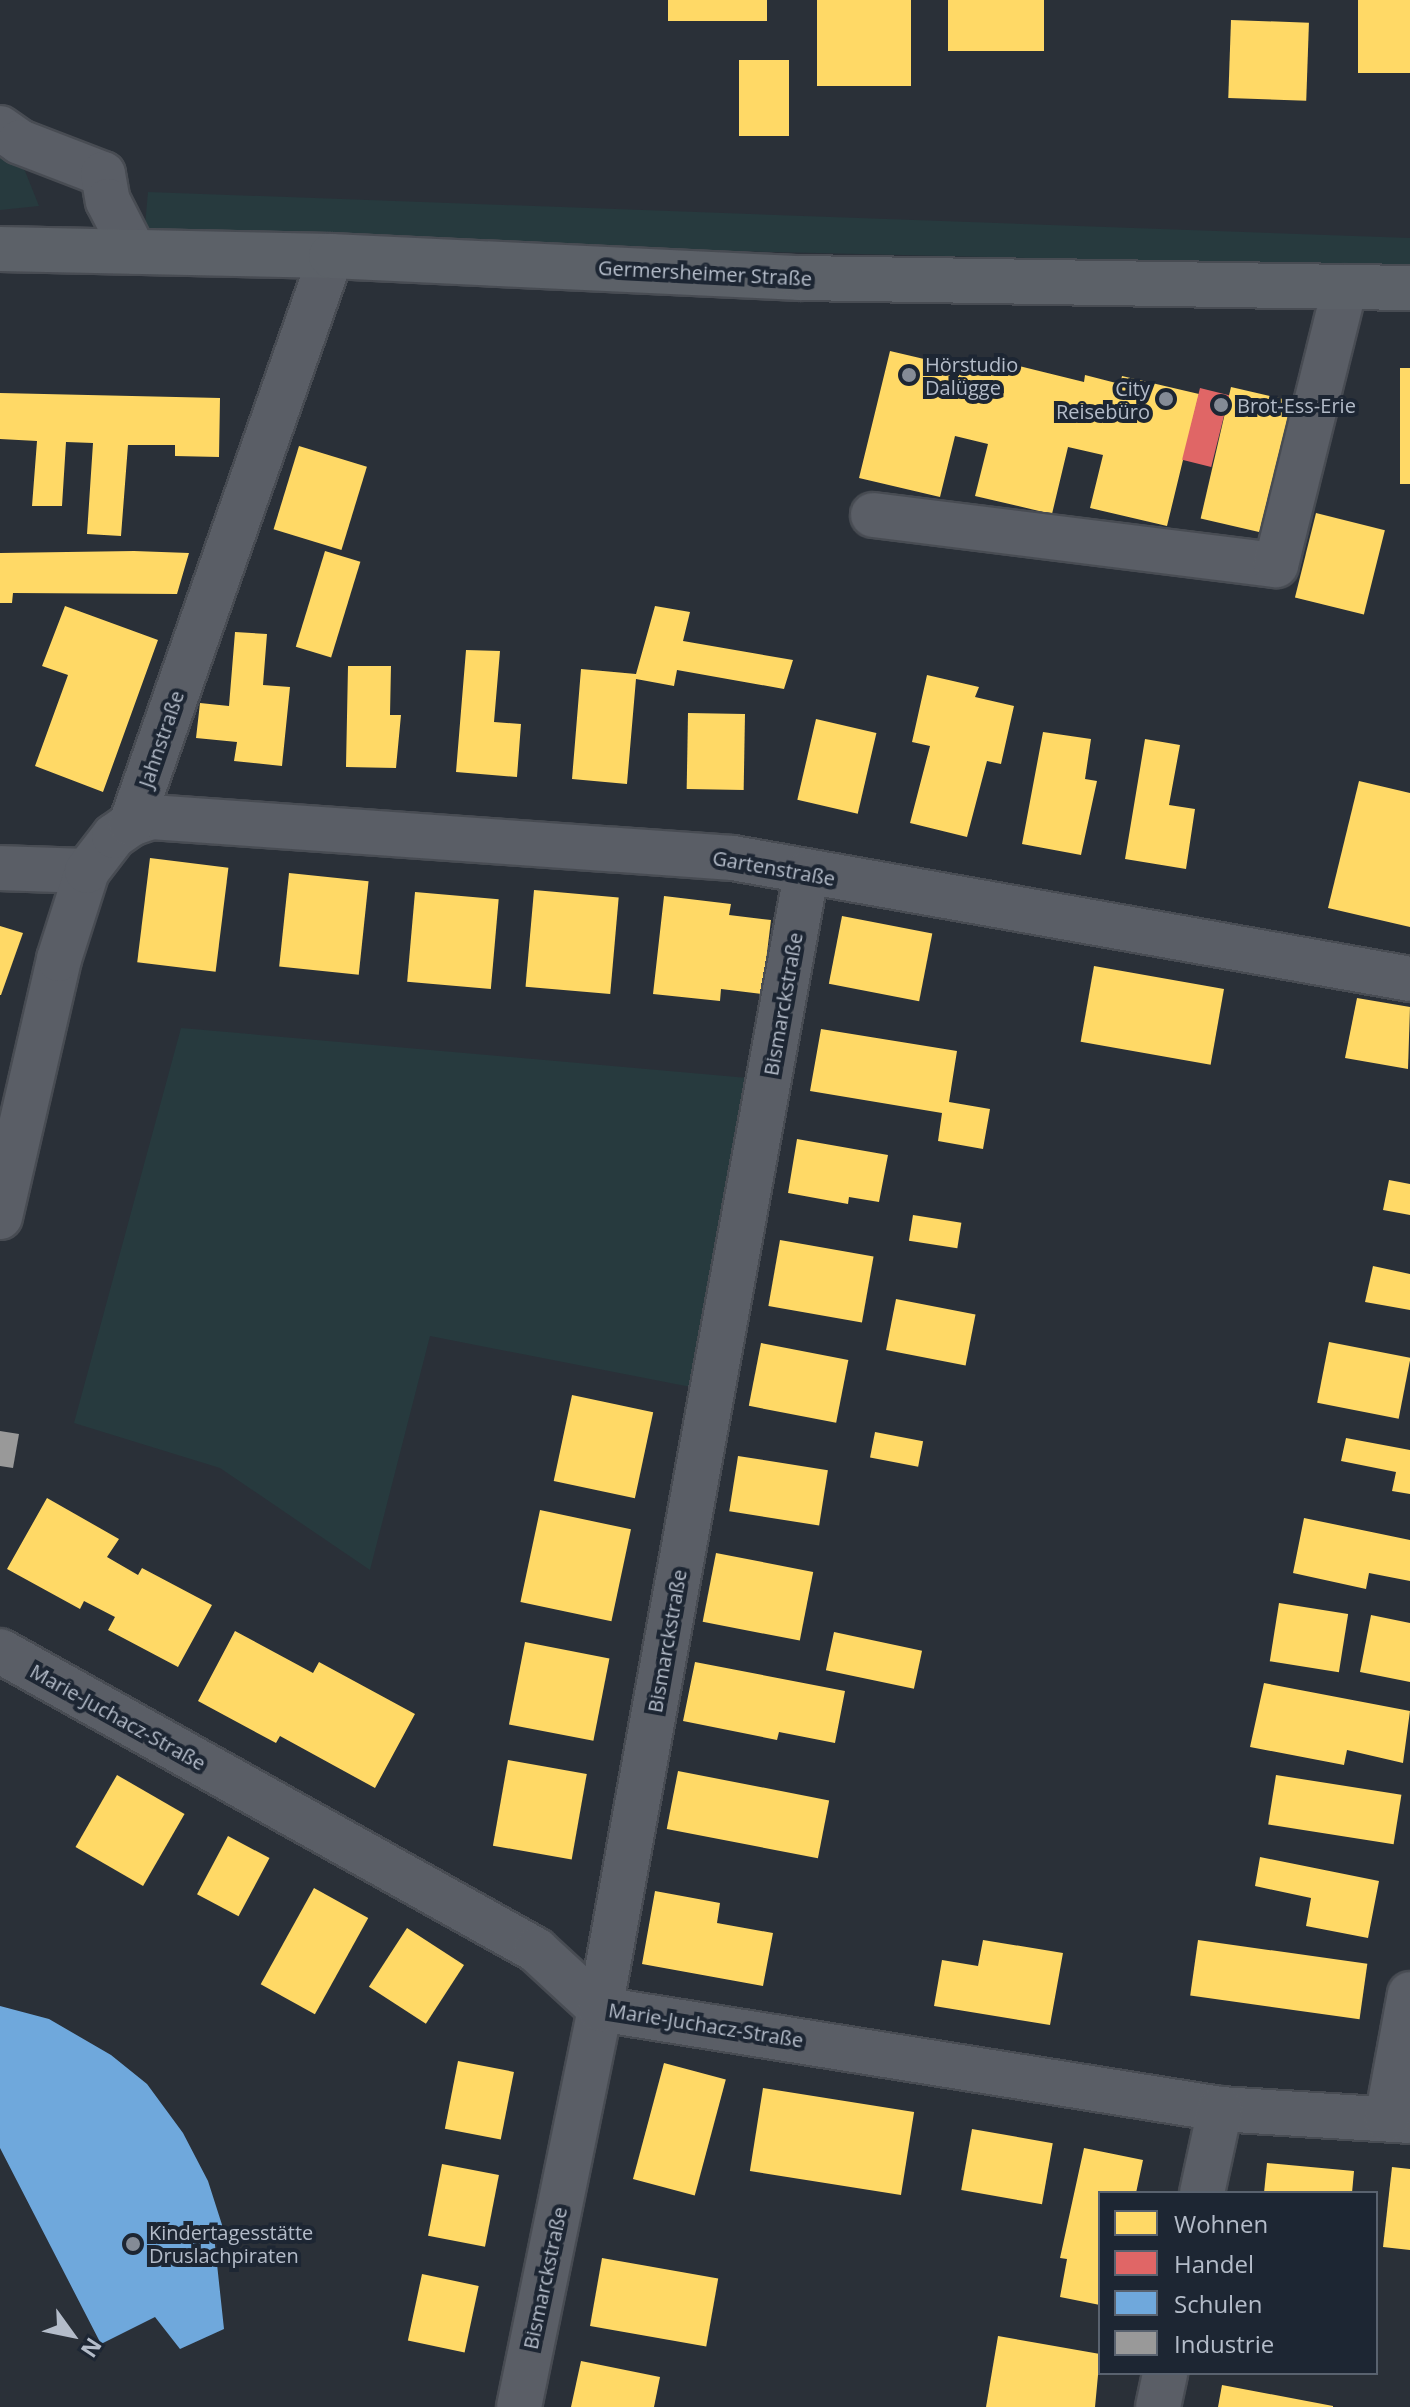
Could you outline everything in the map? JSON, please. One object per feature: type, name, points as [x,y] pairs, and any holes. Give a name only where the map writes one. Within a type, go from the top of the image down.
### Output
[{"type":"main road","name":"Germersheimer Straße","points":[[0,249],[331,256],[800,278],[1410,288]]},
{"type":"street","points":[[0,128],[20,142],[103,174],[108,201],[134,252]]},
{"type":"street","name":"Jahnstraße","points":[[0,1217],[59,959],[87,871],[114,836],[131,824],[331,256]]},
{"type":"street","points":[[873,515],[1276,565],[1345,287]]},
{"type":"street","name":"Gartenstraße","points":[[131,824],[151,817],[733,858],[806,874],[1410,979]]},
{"type":"street","points":[[0,868],[87,871]]},
{"type":"street","name":"Bismarckstraße","points":[[519,2407],[600,2009],[806,874]]},
{"type":"street","name":"Marie-Juchacz-Straße","points":[[0,1651],[536,1950],[600,2009],[1220,2109],[1399,2120]]},
{"type":"street","points":[[1399,2120],[1410,1994]]},
{"type":"street","points":[[1202,2191],[1220,2109]]},
{"type":"street","points":[[1158,2407],[1165,2375]]},
{"type":"green space","points":[[0,148],[25,171],[39,206],[0,210]]},
{"type":"green space","points":[[148,192],[1410,238],[1410,267],[144,237]]},
{"type":"green space","points":[[181,1028],[748,1078],[696,1388],[430,1336],[370,1570],[220,1468],[74,1423]]},
{"type":"building: Wohnen","points":[[668,0],[767,0],[767,21],[668,21]]},
{"type":"building: Wohnen","points":[[817,0],[911,0],[911,86],[817,86]]},
{"type":"building: Wohnen","points":[[948,0],[1044,0],[1044,51],[948,51]]},
{"type":"building: Wohnen","points":[[1358,0],[1410,0],[1410,73],[1358,73]]},
{"type":"building: Wohnen","points":[[1231,20],[1309,23],[1306,101],[1228,98]]},
{"type":"building: Wohnen","points":[[739,60],[789,60],[789,136],[739,136]]},
{"type":"building: Wohnen","points":[[890,351],[971,370],[973,365],[1005,373],[1007,363],[1084,382],[1085,375],[1120,384],[1122,376],[1199,394],[1167,526],[1090,508],[1103,455],[1068,447],[1052,514],[975,496],[988,444],[955,436],[940,497],[859,478]]},
{"type":"building: Wohnen","points":[[1400,368],[1410,368],[1410,484],[1400,484]]},
{"type":"building: Wohnen","points":[[1231,387],[1308,405],[1278,536],[1201,519]]},
{"type":"building: Wohnen","points":[[0,393],[220,398],[219,457],[175,456],[175,445],[128,445],[121,536],[87,534],[93,443],[66,442],[62,506],[32,506],[37,441],[0,439]]},
{"type":"building: Wohnen","points":[[299,446],[367,467],[341,550],[274,529]]},
{"type":"building: Wohnen","points":[[1316,513],[1385,530],[1364,615],[1295,597]]},
{"type":"building: Wohnen","points":[[325,551],[360,562],[331,657],[296,647]]},
{"type":"building: Wohnen","points":[[0,553],[189,553],[177,594],[13,593],[12,603],[0,603]]},
{"type":"building: Wohnen","points":[[65,606],[158,640],[103,792],[35,766],[68,675],[42,666]]},
{"type":"building: Wohnen","points":[[655,606],[690,612],[683,641],[793,660],[784,689],[677,670],[674,686],[636,679],[627,784],[572,779],[581,669],[636,674]]},
{"type":"building: Wohnen","points":[[235,632],[267,634],[263,685],[290,687],[282,766],[234,761],[237,742],[196,738],[200,703],[229,706]]},
{"type":"building: Wohnen","points":[[466,650],[500,651],[494,722],[521,724],[517,777],[456,772]]},
{"type":"building: Wohnen","points":[[348,666],[391,666],[390,715],[401,715],[396,768],[346,767]]},
{"type":"building: Wohnen","points":[[927,675],[979,687],[975,697],[1014,706],[1001,764],[987,761],[967,837],[910,823],[930,746],[912,742]]},
{"type":"building: Wohnen","points":[[688,713],[745,714],[744,790],[687,789]]},
{"type":"building: Wohnen","points":[[816,719],[876,733],[858,814],[797,800]]},
{"type":"building: Wohnen","points":[[1043,732],[1091,739],[1085,779],[1097,781],[1081,855],[1022,844]]},
{"type":"building: Wohnen","points":[[1145,739],[1180,745],[1169,805],[1195,809],[1186,869],[1125,859]]},
{"type":"building: Wohnen","points":[[1359,781],[1410,793],[1410,927],[1328,908]]},
{"type":"building: Wohnen","points":[[150,858],[228,868],[216,972],[137,962]]},
{"type":"building: Wohnen","points":[[289,873],[369,881],[359,975],[279,966]]},
{"type":"building: Wohnen","points":[[534,890],[619,897],[610,994],[526,987]]},
{"type":"building: Wohnen","points":[[415,892],[499,899],[491,989],[407,982]]},
{"type":"building: Wohnen","points":[[664,896],[731,904],[729,915],[771,920],[762,994],[721,989],[720,1001],[653,994]]},
{"type":"building: Wohnen","points":[[842,916],[932,934],[919,1001],[829,984]]},
{"type":"building: Wohnen","points":[[0,926],[23,933],[1,995],[0,995]]},
{"type":"building: Wohnen","points":[[1094,966],[1224,989],[1211,1065],[1081,1042]]},
{"type":"building: Wohnen","points":[[1357,998],[1410,1007],[1408,1069],[1345,1058]]},
{"type":"building: Wohnen","points":[[821,1029],[957,1051],[949,1102],[990,1109],[983,1149],[938,1141],[942,1113],[810,1091]]},
{"type":"building: Wohnen","points":[[797,1139],[888,1155],[879,1202],[849,1197],[848,1204],[788,1193]]},
{"type":"building: Wohnen","points":[[1389,1180],[1410,1184],[1410,1215],[1383,1210]]},
{"type":"building: Wohnen","points":[[913,1215],[961,1223],[957,1248],[909,1241]]},
{"type":"building: Wohnen","points":[[780,1240],[874,1256],[862,1322],[768,1306]]},
{"type":"building: Wohnen","points":[[1373,1266],[1410,1274],[1410,1310],[1365,1302]]},
{"type":"building: Wohnen","points":[[896,1299],[976,1314],[966,1366],[886,1350]]},
{"type":"building: Wohnen","points":[[1329,1342],[1410,1358],[1399,1419],[1317,1403]]},
{"type":"building: Wohnen","points":[[761,1343],[848,1360],[836,1423],[749,1406]]},
{"type":"building: Wohnen","points":[[572,1395],[653,1412],[635,1498],[554,1481]]},
{"type":"building: Wohnen","points":[[875,1432],[923,1441],[918,1467],[870,1458]]},
{"type":"building: Wohnen","points":[[1346,1438],[1410,1450],[1410,1494],[1392,1491],[1396,1472],[1341,1461]]},
{"type":"building: Wohnen","points":[[738,1456],[828,1470],[819,1526],[729,1511]]},
{"type":"building: Wohnen","points":[[47,1498],[119,1539],[107,1557],[138,1575],[142,1568],[212,1605],[178,1667],[108,1630],[115,1617],[84,1601],[80,1609],[7,1569]]},
{"type":"building: Wohnen","points":[[540,1510],[631,1529],[611,1621],[520,1602]]},
{"type":"building: Wohnen","points":[[1304,1518],[1410,1540],[1410,1581],[1369,1573],[1366,1589],[1293,1573]]},
{"type":"building: Wohnen","points":[[716,1553],[813,1572],[800,1641],[703,1622]]},
{"type":"building: Wohnen","points":[[1279,1603],[1348,1614],[1339,1672],[1270,1661]]},
{"type":"building: Wohnen","points":[[1371,1615],[1410,1623],[1410,1682],[1360,1672]]},
{"type":"building: Wohnen","points":[[235,1631],[313,1673],[319,1662],[415,1714],[375,1788],[280,1736],[276,1743],[198,1701]]},
{"type":"building: Wohnen","points":[[834,1632],[922,1651],[914,1689],[826,1670]]},
{"type":"building: Wohnen","points":[[525,1642],[609,1658],[593,1741],[509,1724]]},
{"type":"building: Wohnen","points":[[695,1662],[845,1691],[835,1743],[779,1732],[777,1740],[683,1721]]},
{"type":"building: Wohnen","points":[[1264,1683],[1410,1711],[1403,1763],[1347,1750],[1344,1765],[1250,1747]]},
{"type":"building: Wohnen","points":[[508,1760],[587,1774],[572,1860],[493,1846]]},
{"type":"building: Wohnen","points":[[678,1771],[829,1800],[818,1858],[667,1829]]},
{"type":"building: Wohnen","points":[[117,1775],[185,1814],[143,1886],[76,1847]]},
{"type":"building: Wohnen","points":[[1276,1775],[1401,1795],[1394,1844],[1268,1824]]},
{"type":"building: Wohnen","points":[[228,1836],[269,1858],[239,1916],[197,1894]]},
{"type":"building: Wohnen","points":[[1260,1857],[1379,1881],[1368,1938],[1306,1926],[1311,1898],[1255,1886]]},
{"type":"building: Wohnen","points":[[314,1888],[368,1918],[315,2014],[261,1984]]},
{"type":"building: Wohnen","points":[[655,1891],[720,1903],[717,1923],[773,1933],[763,1986],[642,1964]]},
{"type":"building: Wohnen","points":[[407,1928],[464,1965],[426,2024],[369,1987]]},
{"type":"building: Wohnen","points":[[983,1940],[1063,1953],[1050,2025],[934,2006],[942,1960],[978,1966]]},
{"type":"building: Wohnen","points":[[1198,1940],[1367,1964],[1360,2019],[1190,1995]]},
{"type":"building: Wohnen","points":[[458,2061],[514,2072],[501,2140],[445,2129]]},
{"type":"building: Wohnen","points":[[664,2063],[726,2080],[695,2195],[633,2179]]},
{"type":"building: Wohnen","points":[[763,2088],[914,2112],[901,2195],[750,2171]]},
{"type":"building: Wohnen","points":[[972,2129],[1053,2143],[1042,2204],[961,2190]]},
{"type":"building: Wohnen","points":[[1084,2148],[1143,2160],[1136,2191],[1098,2191],[1098,2305],[1060,2297],[1067,2259],[1060,2258]]},
{"type":"building: Wohnen","points":[[1267,2163],[1354,2171],[1352,2191],[1264,2191]]},
{"type":"building: Wohnen","points":[[442,2164],[499,2175],[485,2247],[428,2236]]},
{"type":"building: Wohnen","points":[[1392,2167],[1410,2169],[1410,2250],[1383,2247]]},
{"type":"building: Wohnen","points":[[602,2258],[718,2278],[706,2346],[590,2326]]},
{"type":"building: Wohnen","points":[[422,2274],[479,2286],[465,2353],[408,2341]]},
{"type":"building: Wohnen","points":[[998,2336],[1098,2354],[1095,2407],[986,2407]]},
{"type":"building: Wohnen","points":[[581,2361],[660,2377],[654,2407],[571,2407]]},
{"type":"building: Wohnen","points":[[1222,2385],[1333,2406],[1333,2407],[1218,2407]]},
{"type":"building: Handel","points":[[1200,388],[1229,395],[1211,467],[1182,460]]},
{"type":"building: Schulen","points":[[0,2006],[49,2019],[111,2055],[147,2084],[183,2133],[208,2181],[224,2231],[214,2236],[224,2329],[180,2349],[155,2317],[101,2344],[0,2148]]},
{"type":"building: Industrie","points":[[0,1431],[19,1434],[13,1468],[0,1466]]},
{"type":"place","name":"Hörstudio Dalügge","points":[[909,375]]},
{"type":"place","name":"City Reisebüro","points":[[1166,399]]},
{"type":"place","name":"Brot-Ess-Erie","points":[[1221,405]]},
{"type":"place","name":"Kindertagesstätte Druslachpiraten","points":[[133,2244]]}]
